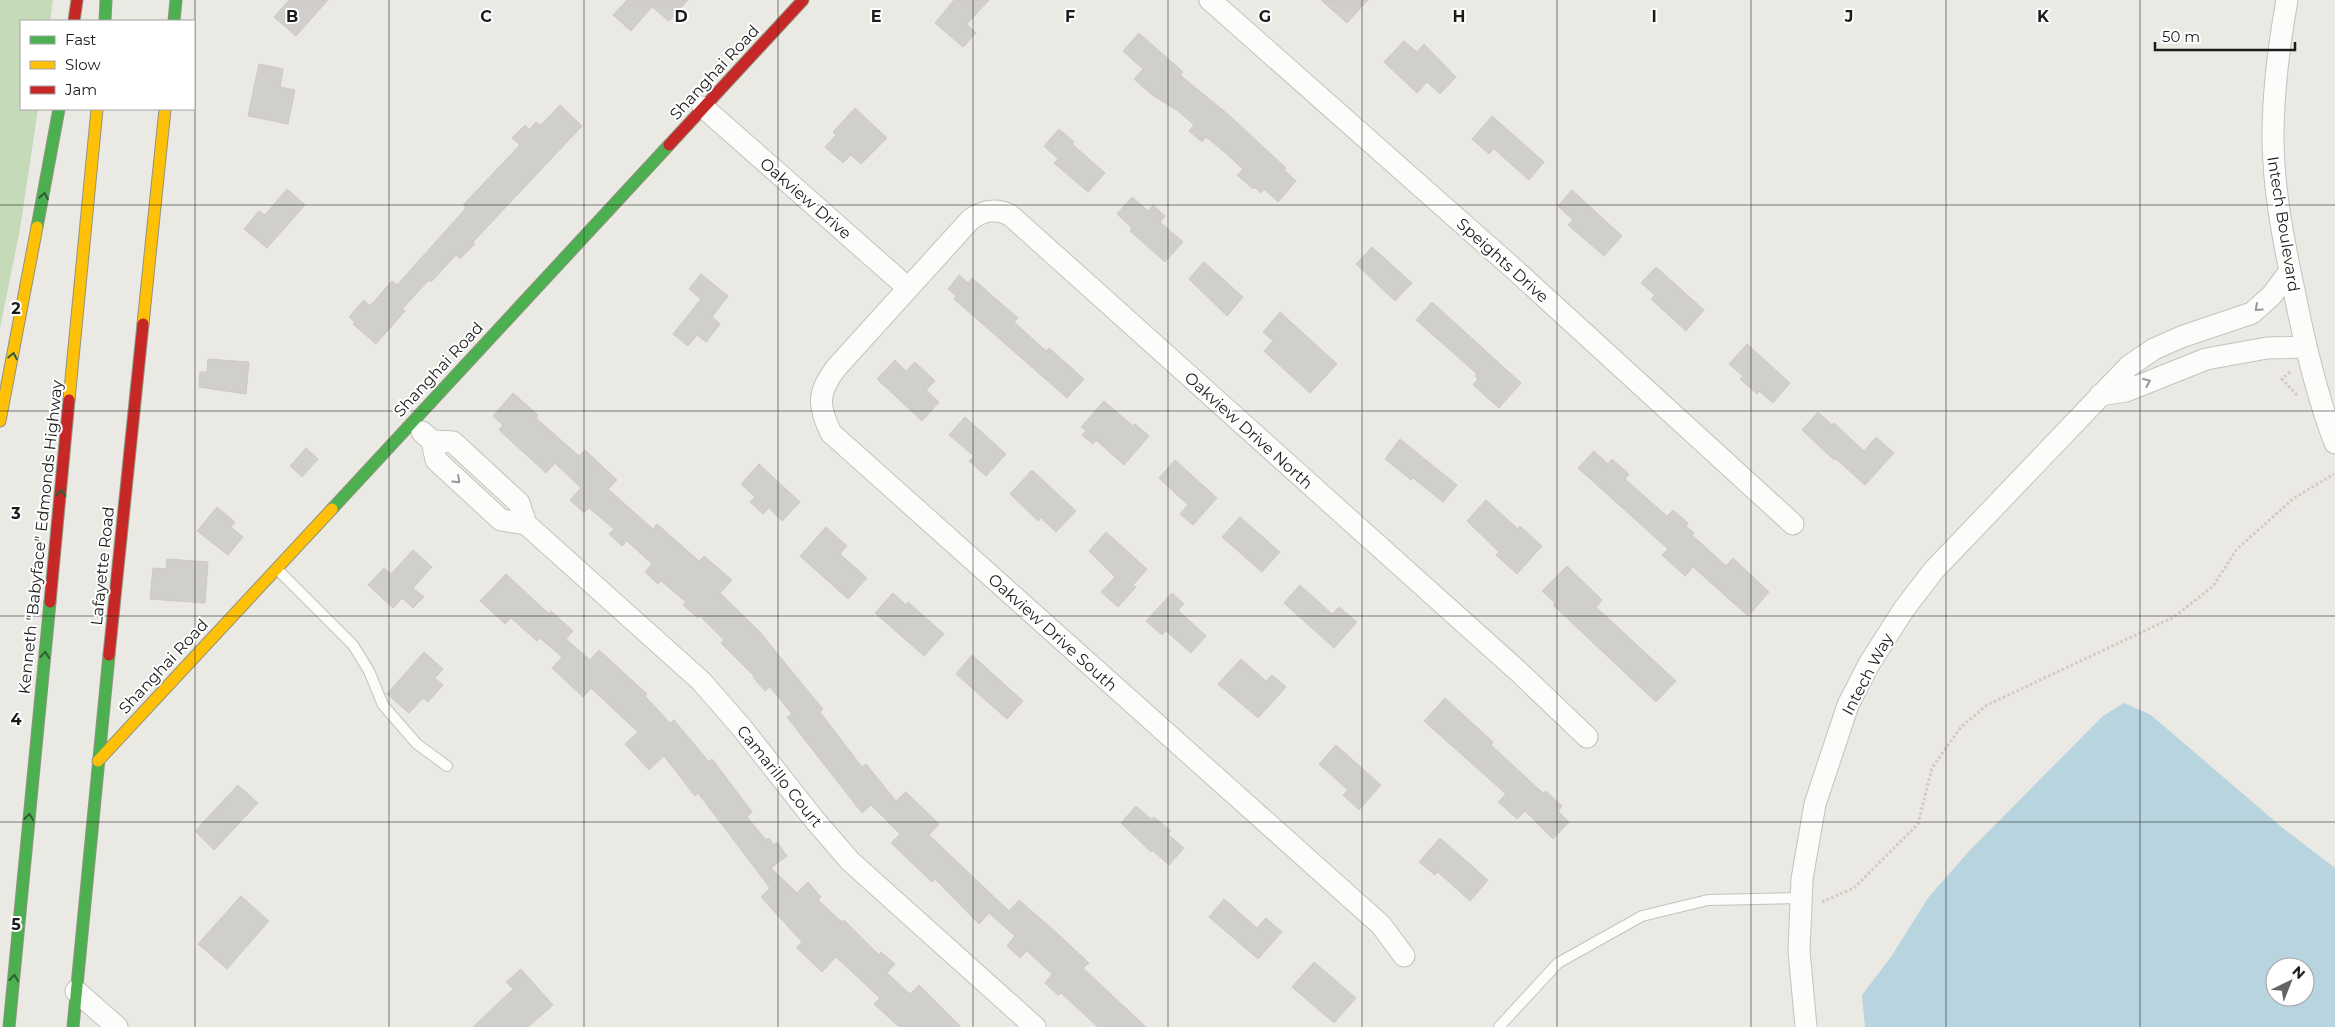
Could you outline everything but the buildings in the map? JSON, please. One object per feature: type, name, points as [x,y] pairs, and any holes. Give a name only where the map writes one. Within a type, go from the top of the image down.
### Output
[{"type":"main road","points":[[74,20],[77,0]]},
{"type":"main road","points":[[105,20],[106,0]]},
{"type":"main road","points":[[174,20],[176,0]]},
{"type":"main road","name":"Shanghai Road","points":[[98,761],[803,0]]},
{"type":"main road","points":[[0,420],[59,110]]},
{"type":"main road","name":"Kenneth \"Babyface\" Edmonds Highway","points":[[9,1027],[97,110]]},
{"type":"main road","name":"Lafayette Road","points":[[73,1027],[98,761],[165,110]]},
{"type":"street","name":"Speights Drive","points":[[1210,0],[1514,269],[1793,524]]},
{"type":"street","name":"Intech Boulevard","points":[[2287,0],[2277,68],[2273,135],[2278,204],[2306,347],[2335,443]]},
{"type":"street","name":"Oakview Drive","points":[[703,108],[908,288]]},
{"type":"street","name":"Oakview Drive North","points":[[908,288],[970,220],[985,211],[1002,212],[1010,215],[1519,672],[1587,736]]},
{"type":"street","name":"Intech Way","points":[[1806,1027],[1799,951],[1801,898],[1802,879],[1815,804],[1831,750],[1848,705],[1869,664],[1904,609],[1934,570],[2129,366],[2154,349],[2211,326],[2252,313],[2272,295],[2290,271]]},
{"type":"street","name":"Oakview Drive South","points":[[908,288],[827,381],[821,397],[821,410],[826,426],[1380,925],[1404,956]]},
{"type":"street","points":[[2100,395],[2126,391],[2206,359],[2267,348],[2306,347]]},
{"type":"street","name":"Camarillo Court","points":[[411,422],[432,441],[436,460],[501,520],[526,524],[701,682],[742,728],[813,818],[850,861],[1035,1027]]},
{"type":"street","points":[[76,991],[117,1027]]},
{"type":"lane","points":[[276,568],[353,645],[369,671],[383,705],[417,744],[447,766]]},
{"type":"lane","points":[[1499,1027],[1558,962],[1642,916],[1708,900],[1801,898]]},
{"type":"path","points":[[2290,372],[2282,379],[2299,397]]},
{"type":"path","points":[[1822,902],[1854,888],[1918,824],[1932,768],[1961,727],[1987,705],[2174,617],[2213,586],[2237,549],[2294,498],[2334,474]]},
{"type":"green space","points":[[0,0],[53,0],[50,20],[20,20],[20,110],[38,110],[20,229],[0,328]]},
{"type":"water","points":[[2124,703],[2151,715],[2284,829],[2335,868],[2335,1027],[1865,1027],[1862,995],[1891,957],[1928,898],[1970,850],[2103,716]]},
{"type":"traffic: fast","points":[[105,20],[106,0]]},
{"type":"traffic: fast","points":[[174,20],[176,0]]},
{"type":"traffic: fast","points":[[37,227],[59,110]]},
{"type":"traffic: fast","points":[[332,509],[669,145]]},
{"type":"traffic: fast","points":[[9,1027],[50,602]]},
{"type":"traffic: fast","points":[[73,1027],[109,655]]},
{"type":"traffic: slow","points":[[69,400],[97,110]]},
{"type":"traffic: slow","points":[[143,324],[165,110]]},
{"type":"traffic: slow","points":[[0,421],[37,227]]},
{"type":"traffic: slow","points":[[98,761],[332,509]]},
{"type":"traffic: jam","points":[[74,20],[77,0]]},
{"type":"traffic: jam","points":[[669,145],[803,0]]},
{"type":"traffic: jam","points":[[109,655],[143,324]]},
{"type":"traffic: jam","points":[[50,602],[69,400]]}]
